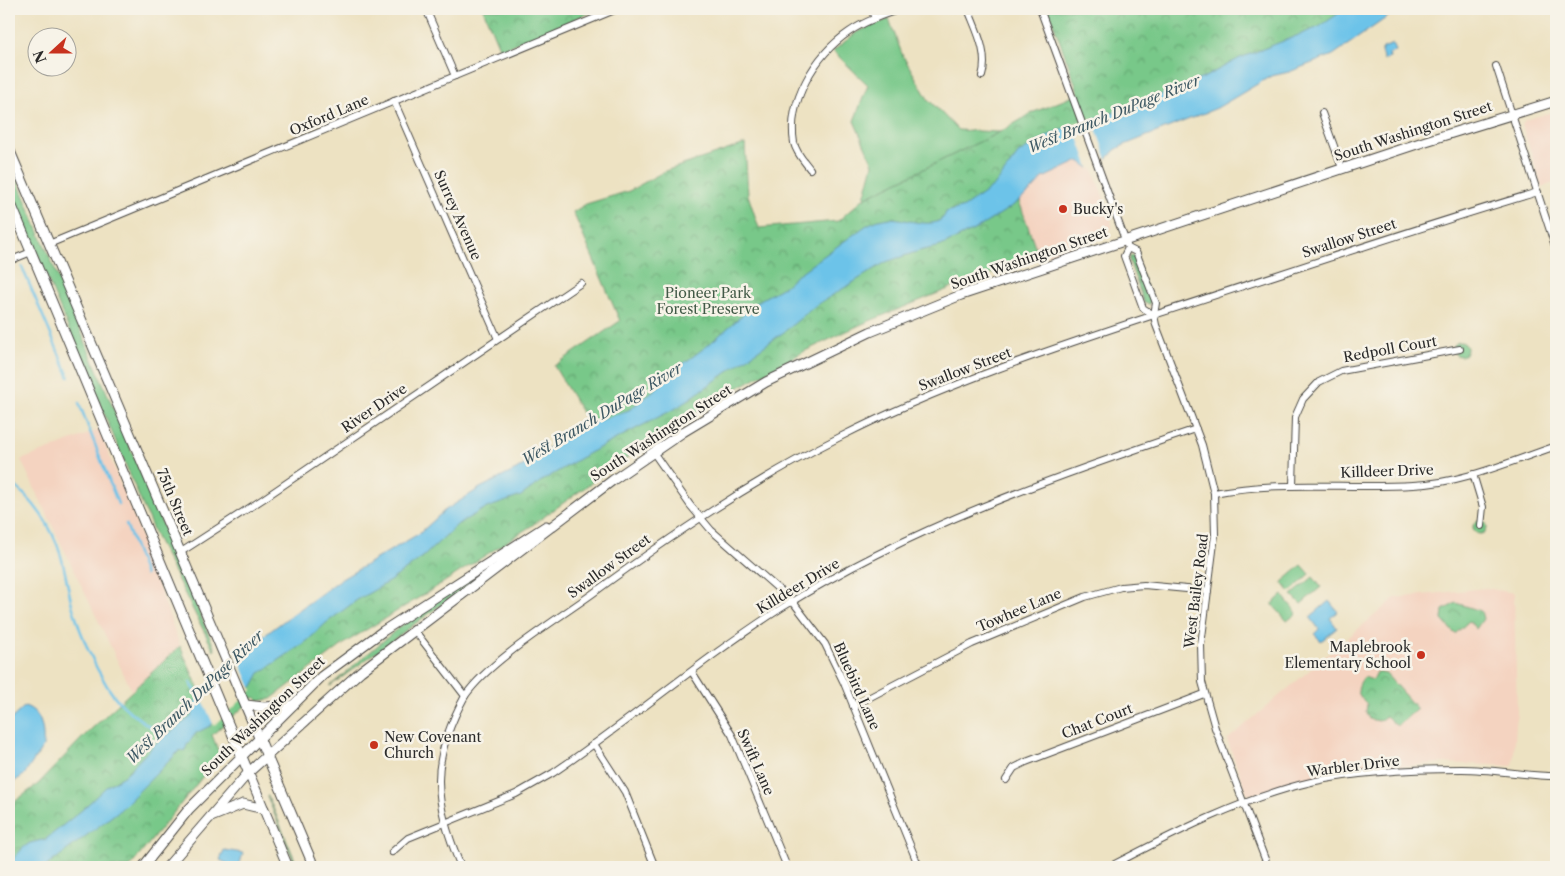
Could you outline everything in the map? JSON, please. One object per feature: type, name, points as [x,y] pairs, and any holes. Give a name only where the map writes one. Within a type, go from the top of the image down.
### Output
[{"type":"main road","name":"South Washington Street","points":[[167,867],[249,772],[268,757],[326,700],[574,509],[653,452],[766,382],[870,332],[961,295],[1127,244],[1342,168],[1556,101]]},
{"type":"main road","name":"75th Street","points":[[9,149],[314,867]]},
{"type":"main road","points":[[9,199],[288,867]]},
{"type":"main road","name":"South Washington Street","points":[[143,867],[188,809],[322,676],[359,648],[509,548],[574,509]]},
{"type":"main road","points":[[246,706],[293,705]]},
{"type":"main road","points":[[207,819],[243,804],[264,809]]},
{"type":"street","points":[[426,9],[455,76]]},
{"type":"street","name":"Oxford Lane","points":[[49,244],[618,9]]},
{"type":"street","points":[[871,9],[875,18]]},
{"type":"street","points":[[810,169],[799,155],[794,143],[795,117],[802,92],[818,62],[848,32],[875,18],[901,9]]},
{"type":"street","points":[[968,9],[984,51],[985,67],[982,76]]},
{"type":"street","points":[[1040,9],[1127,244]]},
{"type":"street","points":[[1496,66],[1556,249]]},
{"type":"street","name":"Surrey Avenue","points":[[394,101],[498,339]]},
{"type":"street","points":[[1322,113],[1342,168]]},
{"type":"street","name":"Swallow Street","points":[[461,867],[444,823],[440,791],[440,761],[446,735],[465,696],[502,660],[700,517],[791,462],[895,411],[974,378],[1154,315],[1407,232],[1538,192]]},
{"type":"street","name":"West Bailey Road","points":[[1154,315],[1143,308],[1124,256],[1127,244],[1137,253],[1156,303],[1154,315],[1196,430],[1214,493],[1215,535],[1200,660],[1204,694],[1268,867]]},
{"type":"street","points":[[9,261],[31,252]]},
{"type":"street","name":"River Drive","points":[[181,552],[190,548],[581,283]]},
{"type":"street","name":"Redpoll Court","points":[[1293,485],[1295,417],[1302,399],[1319,382],[1341,371],[1460,349]]},
{"type":"street","name":"Killdeer Drive","points":[[392,852],[403,840],[524,790],[594,744],[792,602],[891,548],[972,510],[1048,481],[1196,430]]},
{"type":"street","name":"Killdeer Drive","points":[[1214,493],[1253,487],[1412,485],[1449,481],[1556,446]]},
{"type":"street","name":"Bluebird Lane","points":[[653,452],[700,517],[792,602],[824,644],[853,706],[919,867]]},
{"type":"street","points":[[1473,474],[1483,507],[1481,526]]},
{"type":"street","name":"Towhee Lane","points":[[853,706],[972,644],[1033,616],[1085,596],[1121,587],[1144,585],[1208,591]]},
{"type":"street","points":[[415,631],[465,696]]},
{"type":"street","name":"Swift Lane","points":[[692,672],[732,735],[787,867]]},
{"type":"street","name":"Chat Court","points":[[1006,780],[1014,768],[1026,762],[1204,694]]},
{"type":"street","points":[[594,744],[625,792],[656,867]]},
{"type":"street","name":"Warbler Drive","points":[[1109,867],[1244,804],[1286,789],[1358,774],[1476,769],[1556,776]]},
{"type":"shaded area","points":[[1556,111],[1556,182],[1542,187],[1522,125],[1525,120]]},
{"type":"shaded area","points":[[1079,161],[1088,168],[1092,167],[1111,217],[1112,228],[1102,237],[1039,257],[1019,201],[1043,178]]},
{"type":"shaded area","points":[[99,430],[138,528],[180,646],[132,691],[21,460]]},
{"type":"shaded area","name":"Maplebrook Elementary School","points":[[1486,588],[1514,593],[1517,712],[1513,766],[1442,763],[1343,771],[1301,780],[1252,795],[1247,793],[1227,740],[1395,598]]},
{"type":"green space","points":[[483,9],[599,9],[500,50]]},
{"type":"green space","name":"Pioneer Park Forest Preserve","points":[[1048,9],[1377,9],[1027,166],[1019,201],[1039,257],[963,283],[862,324],[805,351],[717,399],[622,461],[531,526],[348,641],[271,699],[259,701],[255,697],[212,735],[220,755],[130,867],[9,867],[9,806],[38,784],[85,735],[180,646],[201,694],[450,518],[596,436],[554,366],[620,321],[573,212],[586,204],[629,191],[665,171],[745,144],[748,195],[759,228],[838,221],[864,198],[1000,132],[1034,112],[1079,94]]},
{"type":"green space","points":[[889,19],[902,54],[928,99],[958,130],[1000,132],[864,198],[873,164],[854,121],[868,85],[833,51],[857,32]]},
{"type":"green space","points":[[9,161],[215,649],[214,651],[156,537],[9,187]]},
{"type":"green space","points":[[1131,255],[1135,257],[1151,300],[1149,304],[1144,303],[1129,260]]},
{"type":"green space","points":[[1460,342],[1465,344],[1467,349],[1465,354],[1460,356],[1455,354],[1453,349],[1455,344]]},
{"type":"green space","points":[[1477,520],[1483,520],[1487,527],[1483,534],[1477,534],[1473,530],[1473,524]]},
{"type":"green space","points":[[1302,565],[1310,574],[1290,592],[1282,582]]},
{"type":"green space","points":[[485,569],[487,571],[330,686],[410,618]]},
{"type":"green space","points":[[1313,577],[1321,587],[1301,604],[1292,595]]},
{"type":"green space","points":[[1282,595],[1297,613],[1287,621],[1272,604]]},
{"type":"green space","points":[[1456,603],[1481,611],[1483,619],[1476,629],[1469,621],[1455,634],[1442,620],[1443,610]]},
{"type":"green space","points":[[1377,672],[1386,674],[1417,709],[1397,726],[1386,716],[1379,721],[1369,719],[1366,712],[1367,704],[1359,695],[1359,685],[1364,677],[1373,680]]},
{"type":"green space","points":[[268,796],[298,867],[296,867]]},
{"type":"water","name":"West Branch DuPage River","points":[[1345,9],[1399,9],[1333,55],[1289,72],[1271,76],[1217,108],[1122,146],[1115,150],[1106,160],[1089,168],[1079,161],[1043,178],[1030,192],[1011,207],[978,228],[941,246],[886,262],[815,306],[784,332],[678,407],[589,453],[540,482],[521,496],[484,509],[458,524],[424,556],[390,581],[357,600],[326,623],[307,641],[260,673],[253,686],[210,726],[196,733],[185,751],[180,750],[120,810],[45,867],[9,867],[9,863],[24,847],[30,843],[46,839],[82,810],[107,786],[125,775],[155,744],[192,716],[196,700],[237,656],[285,620],[340,580],[420,533],[444,511],[480,488],[516,470],[542,454],[555,442],[594,422],[629,410],[659,386],[668,375],[707,346],[760,300],[785,286],[797,275],[867,225],[878,220],[890,218],[921,223],[937,222],[946,212],[964,207],[994,186],[1019,153],[1055,132],[1136,105],[1203,78],[1240,58],[1319,27]]},
{"type":"water","points":[[1393,44],[1396,51],[1389,54],[1390,58],[1384,60],[1381,52],[1383,48]]},
{"type":"water","points":[[1329,601],[1338,612],[1330,618],[1337,628],[1321,641],[1314,634],[1319,629],[1310,617]]},
{"type":"water","points":[[25,706],[35,713],[41,722],[43,747],[24,775],[9,785],[9,721]]},
{"type":"water","points":[[224,850],[243,853],[239,867],[234,867],[220,860]]},
{"type":"pier","points":[[1092,118],[1108,162],[1090,170],[1073,124]]},
{"type":"pier","points":[[236,653],[252,690],[214,726],[199,692]]},
{"type":"waterway","points":[[9,234],[14,247]]},
{"type":"waterway","points":[[22,267],[69,377]]},
{"type":"waterway","points":[[79,403],[118,504]]},
{"type":"waterway","name":"West Branch DuPage River","points":[[9,482],[34,505],[53,535],[61,556],[71,602],[80,628],[92,658],[107,686],[126,709],[167,738]]},
{"type":"waterway","points":[[126,524],[145,575]]},
{"type":"waterway","name":"West Branch DuPage River","points":[[190,682],[200,698]]},
{"type":"place","name":"Bucky's","points":[[1063,209]]},
{"type":"place","name":"Maplebrook Elementary School","points":[[1421,655]]},
{"type":"place","name":"New Covenant Church","points":[[374,745]]}]
